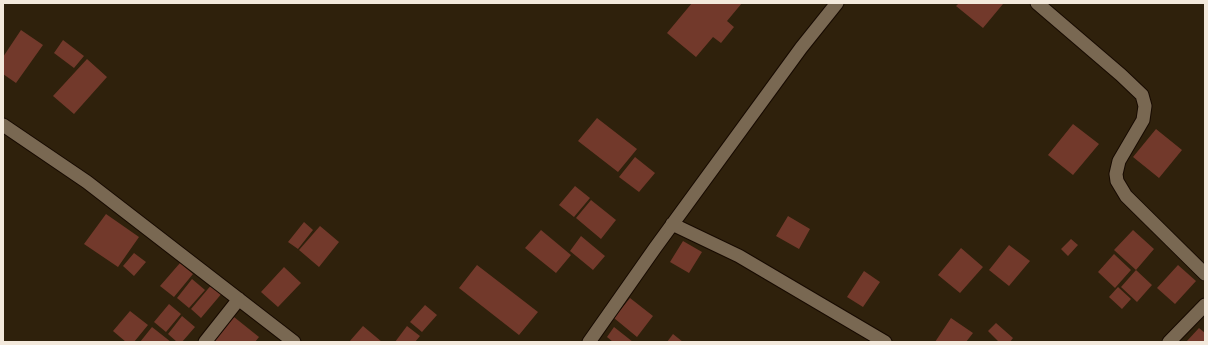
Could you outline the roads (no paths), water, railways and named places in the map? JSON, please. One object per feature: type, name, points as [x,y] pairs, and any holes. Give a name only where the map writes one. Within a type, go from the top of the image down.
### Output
[{"type":"street","points":[[589,342],[672,224],[801,48],[837,3]]},
{"type":"street","points":[[1037,3],[1121,75],[1142,95],[1145,106],[1143,120],[1119,161],[1116,174],[1117,181],[1126,196],[1205,274]]},
{"type":"street","points":[[3,124],[87,182],[294,342]]},
{"type":"street","points":[[672,224],[739,256],[885,342]]},
{"type":"street","points":[[205,342],[239,299]]},
{"type":"street","points":[[1169,342],[1205,305]]}]
